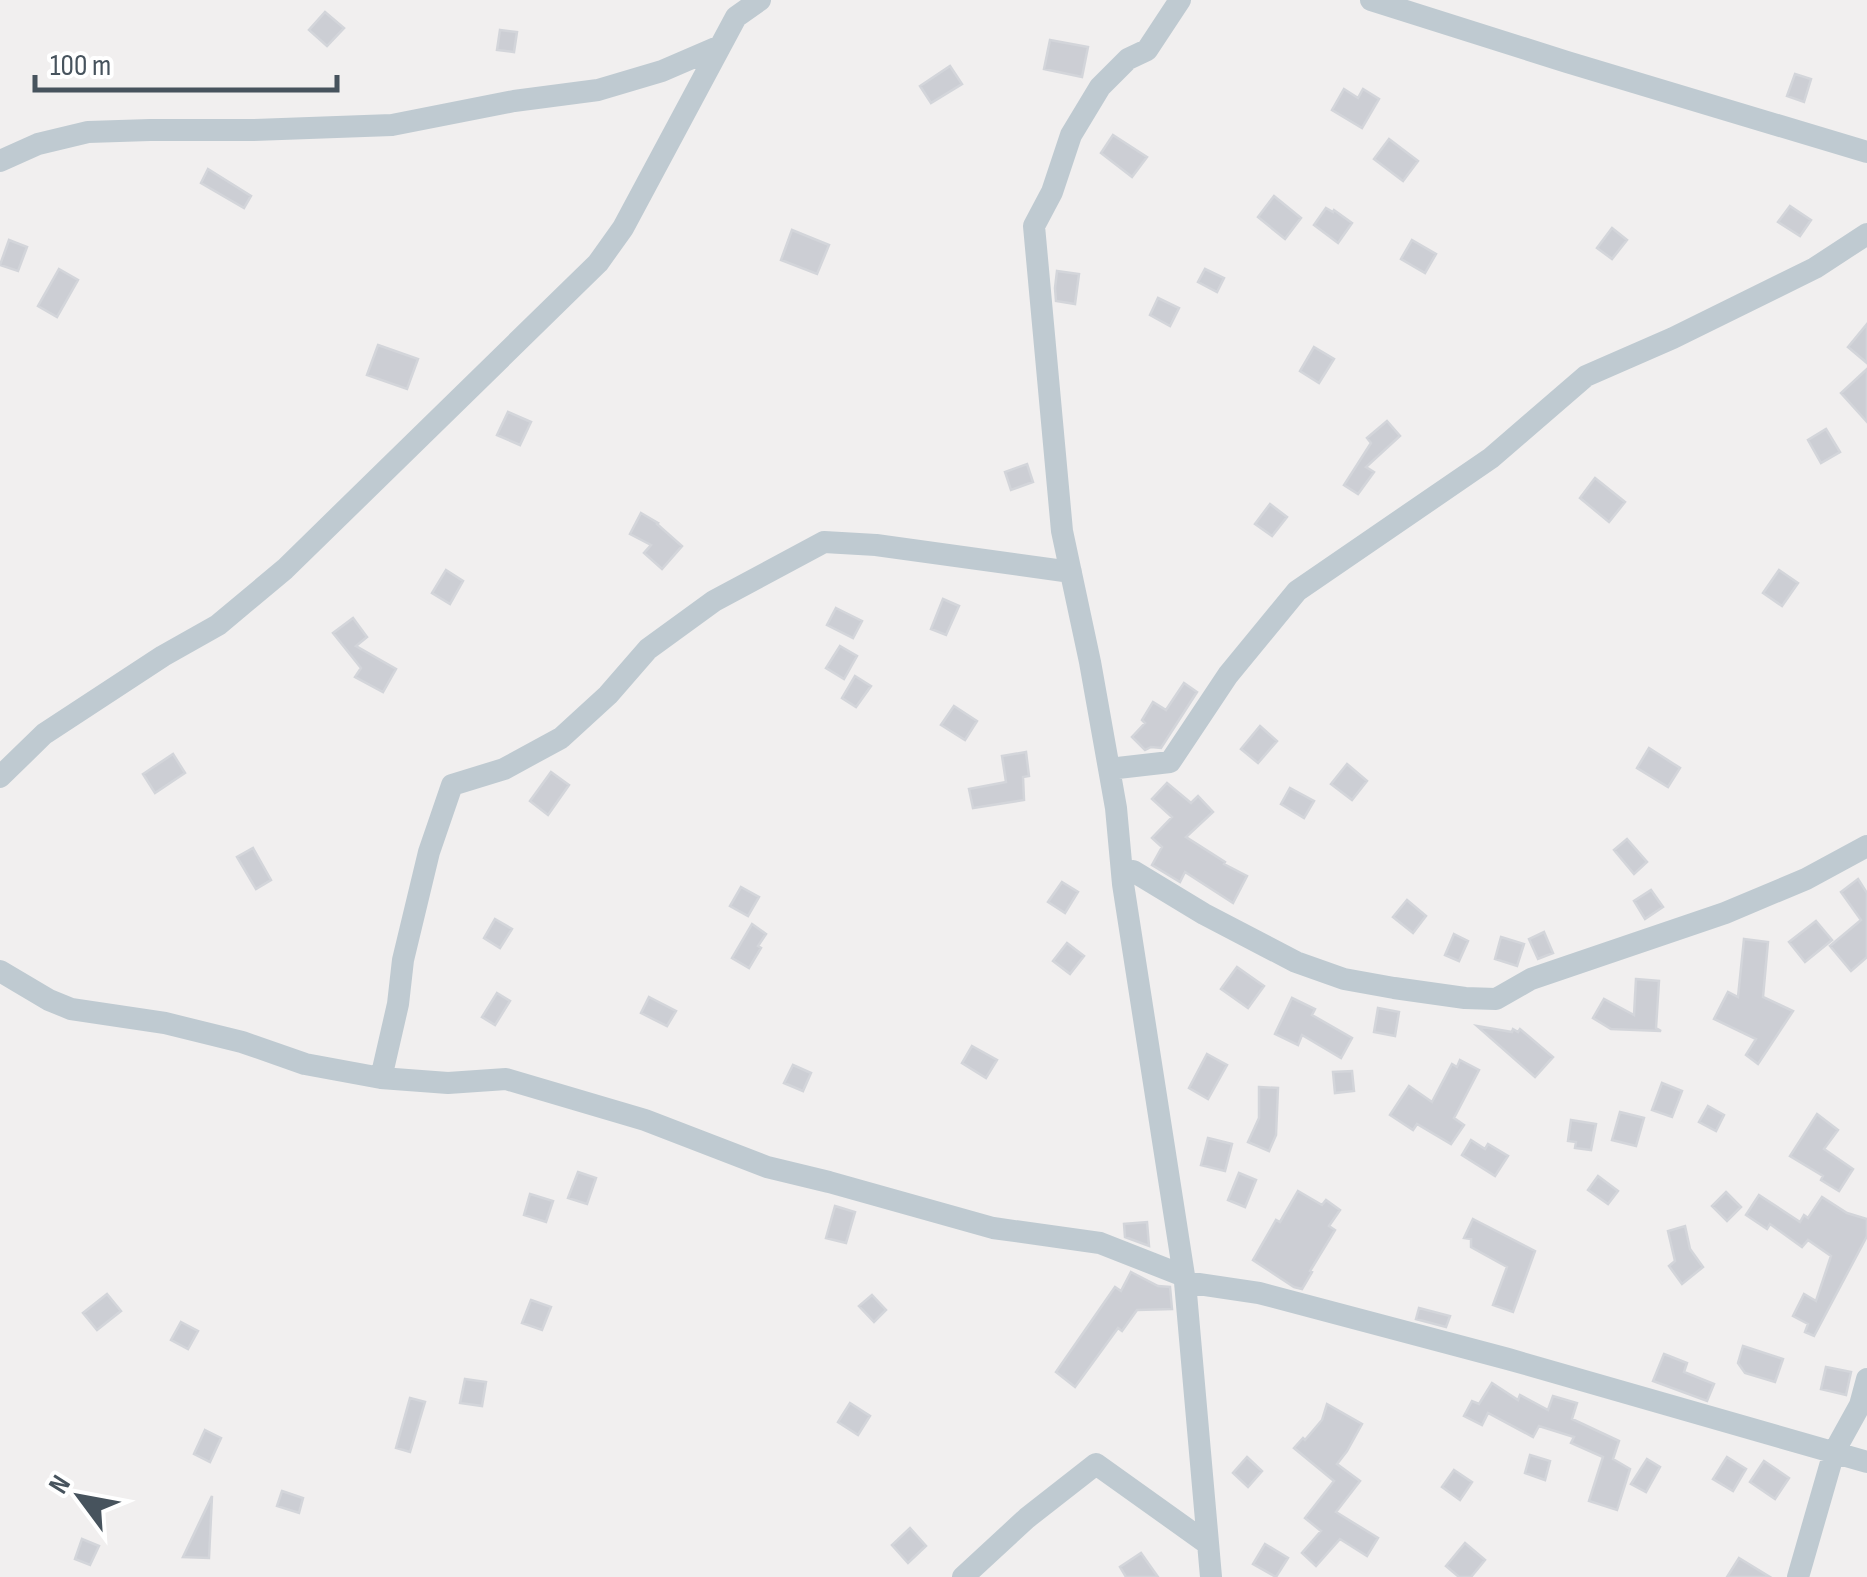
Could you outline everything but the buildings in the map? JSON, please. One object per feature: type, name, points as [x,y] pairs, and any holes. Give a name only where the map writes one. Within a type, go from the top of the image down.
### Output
[{"type":"street","points":[[0,778],[44,734],[218,625],[285,569],[598,263],[622,228],[736,17],[760,0]]},
{"type":"street","points":[[1180,0],[1147,50],[1128,60],[1100,86],[1072,136],[1052,192],[1034,226],[1062,531],[1116,808],[1122,884],[1184,1279],[1211,1577]]},
{"type":"street","points":[[1371,0],[1867,152]]},
{"type":"street","points":[[0,161],[38,144],[88,132],[392,124],[598,90],[662,72],[720,46]]},
{"type":"street","points":[[1109,770],[1170,762],[1228,675],[1297,591],[1491,458],[1586,376],[1814,268],[1867,234]]},
{"type":"street","points":[[381,1078],[398,1004],[402,960],[424,870],[452,785],[504,769],[561,738],[608,695],[648,649],[714,601],[824,542],[876,545],[1071,572]]},
{"type":"street","points":[[1122,884],[1127,872],[1133,871],[1296,962],[1344,979],[1465,998],[1496,999],[1531,979],[1741,906],[1806,879],[1867,846]]},
{"type":"street","points":[[0,971],[48,1000],[72,1009],[165,1023],[242,1042],[304,1064],[381,1078],[448,1083],[506,1080],[644,1120],[767,1167],[993,1228],[1100,1243],[1184,1279],[1259,1293],[1508,1359],[1867,1462]]},
{"type":"street","points":[[1798,1577],[1834,1452],[1860,1406],[1867,1379]]},
{"type":"street","points":[[963,1577],[1027,1518],[1096,1464],[1208,1544]]}]
